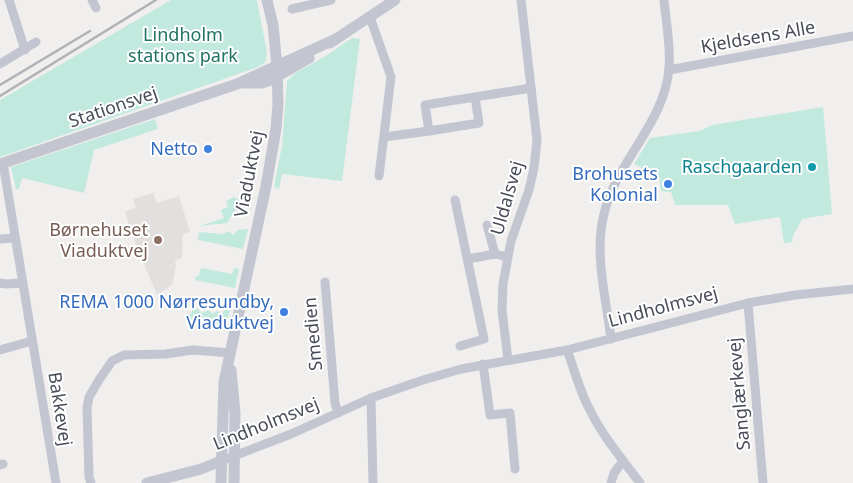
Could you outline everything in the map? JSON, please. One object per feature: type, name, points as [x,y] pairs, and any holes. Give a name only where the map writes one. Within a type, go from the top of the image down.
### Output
[{"type":"street","points":[[9,0],[25,50]]},
{"type":"street","name":"Viaduktvej","points":[[221,483],[224,382],[272,155],[277,113],[277,71],[273,25],[268,0]]},
{"type":"street","points":[[292,9],[331,0]]},
{"type":"street","name":"Stationsvej","points":[[1,164],[277,71],[336,39],[395,0]]},
{"type":"street","name":"Uldalsvej","points":[[508,360],[502,310],[503,284],[507,257],[529,190],[534,168],[536,140],[521,0]]},
{"type":"street","points":[[611,339],[600,252],[600,229],[605,208],[614,186],[656,114],[664,92],[669,70],[670,50],[664,0]]},
{"type":"street","points":[[370,17],[391,77],[379,176]]},
{"type":"street","name":"Kjeldsens Alle","points":[[669,70],[853,36]]},
{"type":"street","points":[[0,64],[36,42]]},
{"type":"street","points":[[430,130],[426,104],[531,88]]},
{"type":"street","points":[[384,137],[479,123],[475,97]]},
{"type":"street","name":"Bakkevej","points":[[1,164],[23,282],[56,483]]},
{"type":"street","name":"Uldalsvej","points":[[455,200],[484,339],[460,346]]},
{"type":"street","name":"Uldalsvej","points":[[486,225],[495,254]]},
{"type":"street","points":[[0,240],[15,238]]},
{"type":"street","name":"Uldalsvej","points":[[468,259],[495,254],[507,257]]},
{"type":"street","points":[[0,283],[23,282]]},
{"type":"street","name":"Smedien","points":[[325,282],[335,403],[338,414]]},
{"type":"street","name":"Lindholmsvej","points":[[146,483],[201,468],[235,456],[338,414],[371,398],[423,380],[483,364],[568,350],[748,303],[795,295],[853,289]]},
{"type":"street","name":"Sanglærkevej","points":[[748,303],[762,483]]},
{"type":"street","points":[[0,350],[32,341]]},
{"type":"street","points":[[91,483],[89,477],[87,408],[89,397],[112,361],[124,355],[166,354],[193,350],[231,353]]},
{"type":"street","points":[[568,350],[581,392],[590,411],[602,431],[640,483]]},
{"type":"street","name":"Viaduktvej","points":[[231,353],[235,413],[234,483]]},
{"type":"street","points":[[483,364],[490,415],[510,413],[515,470]]},
{"type":"street","points":[[371,398],[373,483]]},
{"type":"street","points":[[611,483],[614,473],[623,461]]},
{"type":"shaded area","name":"Børnehuset Viaduktvej","points":[[153,193],[157,203],[179,196],[190,232],[183,234],[182,258],[175,260],[176,266],[172,285],[157,295],[136,245],[125,212],[136,208],[133,199]]},
{"type":"green space","name":"Lindholm stations park","points":[[171,0],[257,0],[267,53],[265,62],[258,67],[0,157],[0,100]]},
{"type":"green space","points":[[352,38],[360,39],[342,181],[282,174],[279,189],[277,189],[277,187],[274,187],[282,146],[287,81],[294,74]]},
{"type":"green space","points":[[823,107],[832,214],[802,219],[792,242],[784,243],[780,217],[735,224],[728,205],[675,205],[671,192],[661,191],[659,176],[634,164],[650,138],[700,131],[712,125]]},
{"type":"green space","points":[[155,119],[158,129],[94,150],[84,193],[22,178],[19,189],[16,189],[11,167]]},
{"type":"green space","points":[[234,197],[240,203],[227,223],[199,226],[224,218],[221,210],[228,207],[226,201]]},
{"type":"green space","points":[[248,229],[243,249],[198,240],[199,232],[223,234],[229,231],[233,235],[238,230]]},
{"type":"green space","points":[[201,268],[232,274],[234,268],[239,269],[235,288],[195,280],[196,276],[199,276]]},
{"type":"green space","points":[[193,305],[202,313],[208,310],[213,314],[217,311],[222,314],[226,307],[230,309],[226,327],[187,319],[187,314],[192,312]]},
{"type":"railway","points":[[0,96],[156,0]]},
{"type":"railway","points":[[0,85],[90,31]]},
{"type":"place","name":"Netto","points":[[208,149]]},
{"type":"place","name":"Raschgaarden","points":[[812,167]]},
{"type":"place","name":"Brohusets Kolonial","points":[[668,184]]},
{"type":"place","name":"Børnehuset Viaduktvej","points":[[158,240]]},
{"type":"place","name":"REMA 1000 Nørresundby, Viaduktvej","points":[[284,312]]}]
